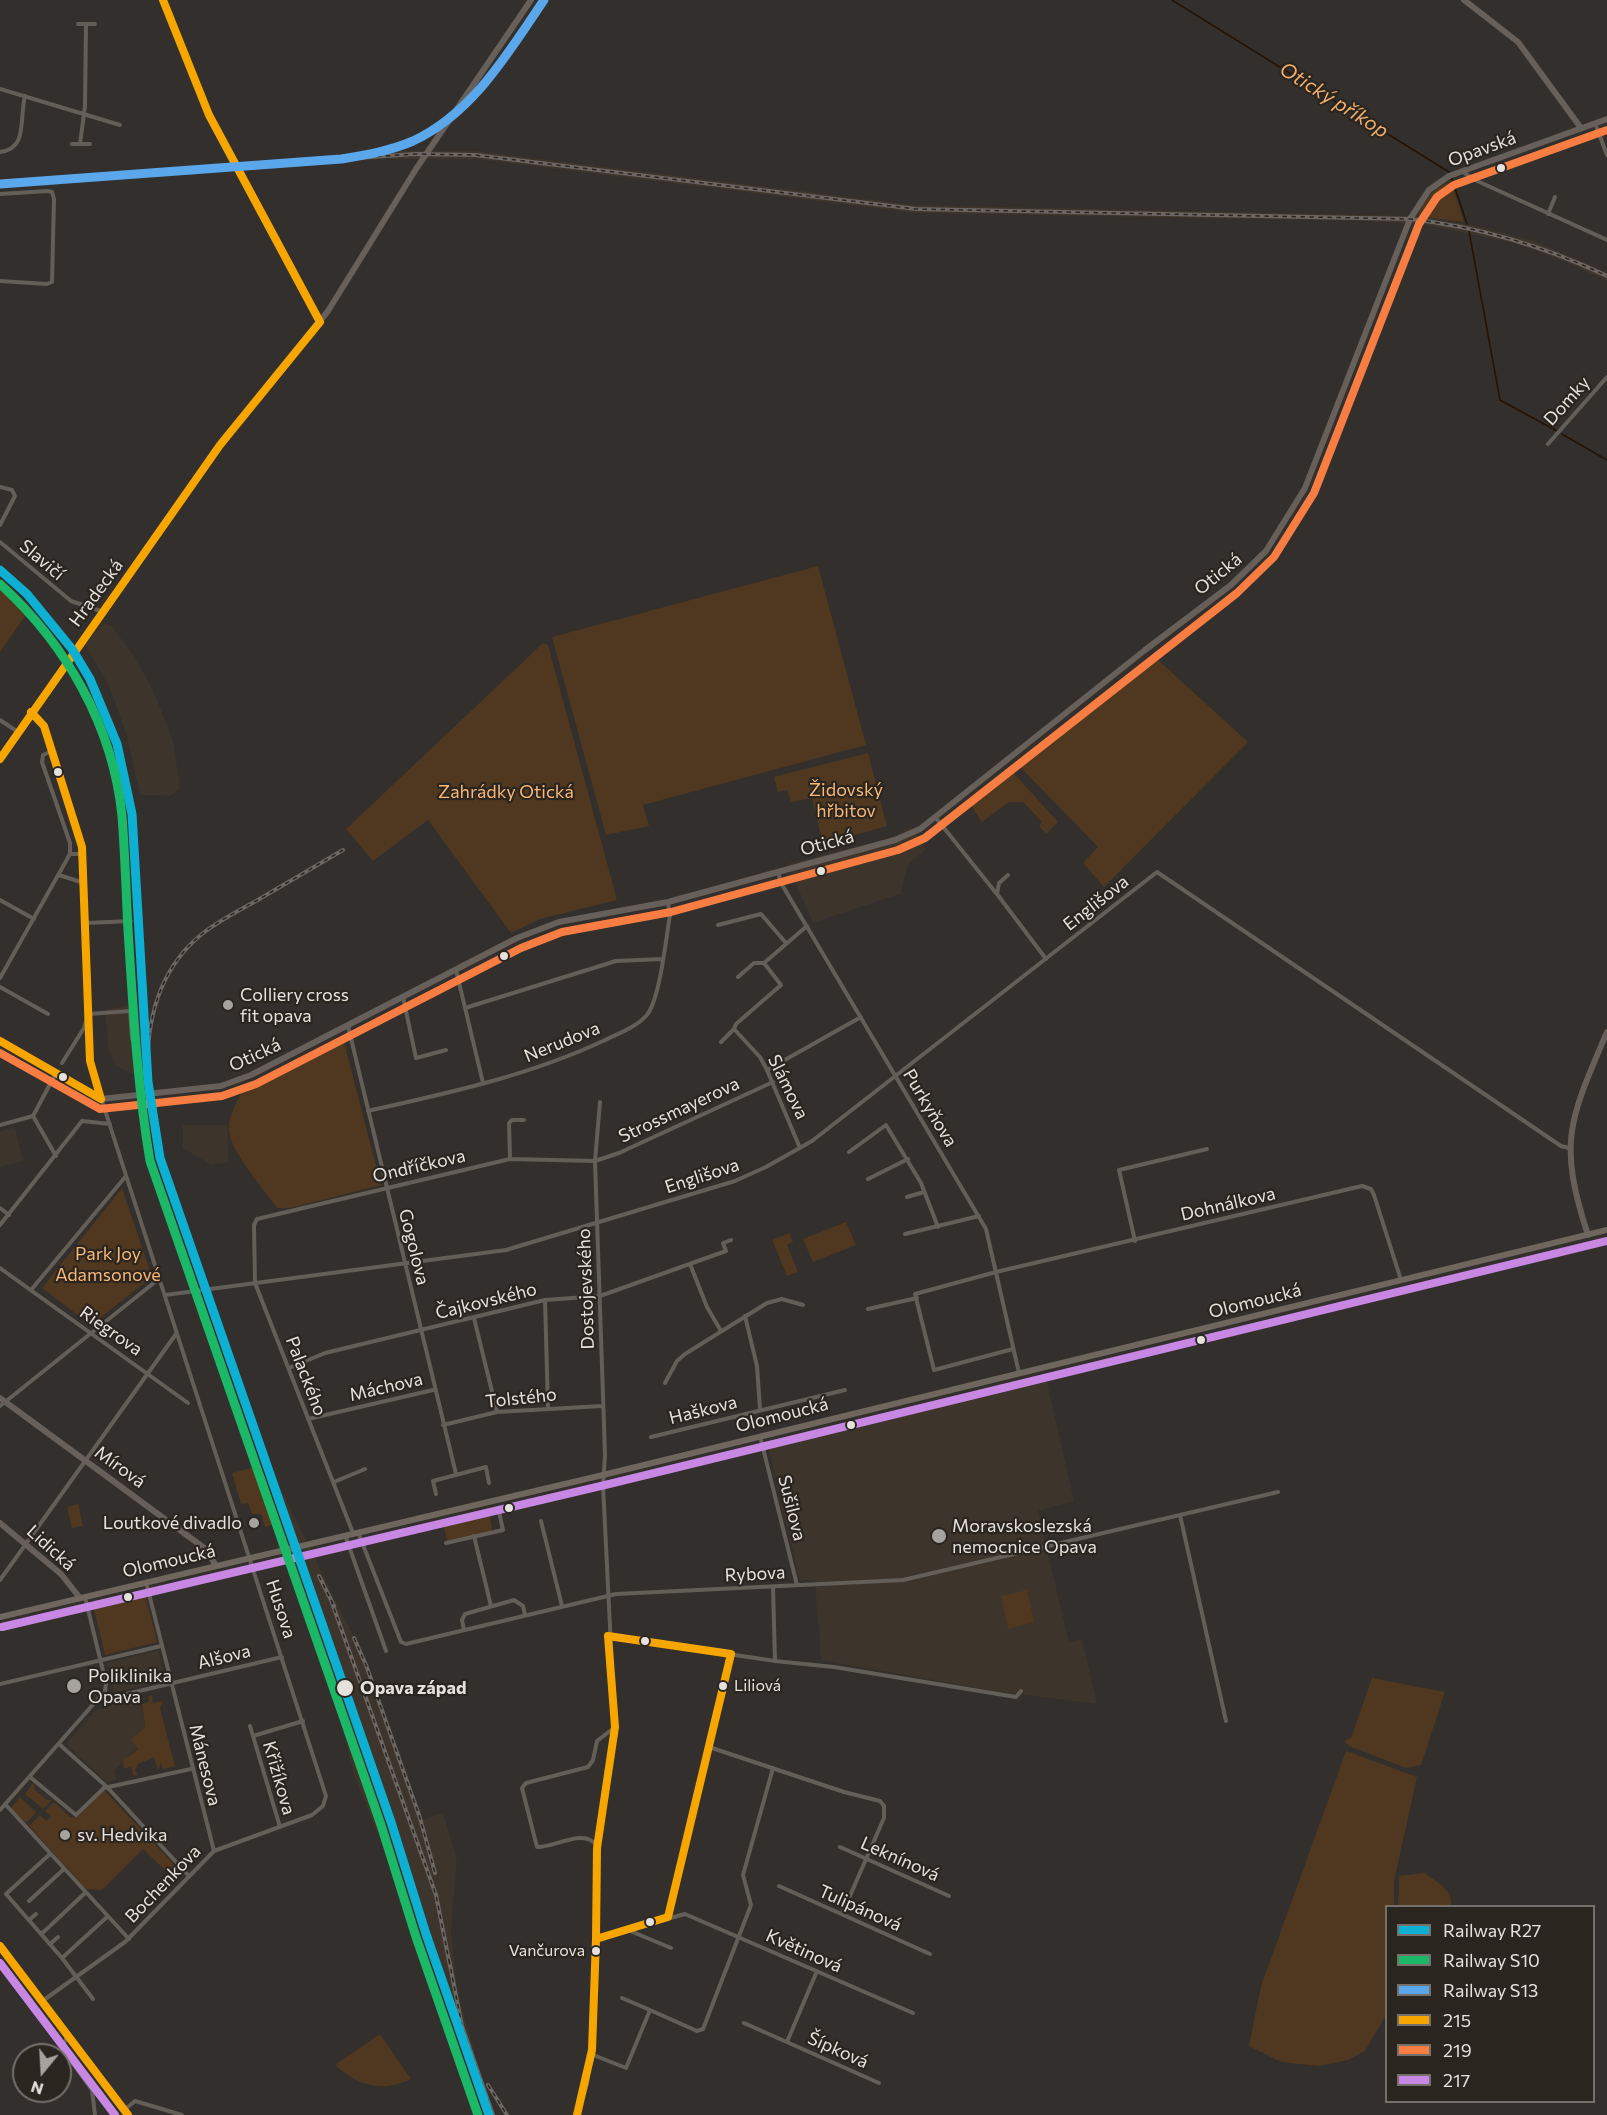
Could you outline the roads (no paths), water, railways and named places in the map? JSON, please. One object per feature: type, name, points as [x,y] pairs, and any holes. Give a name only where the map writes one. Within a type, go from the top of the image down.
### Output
[{"type":"main road","name":"Olomoucká","points":[[0,1617],[603,1475],[1607,1230]]},
{"type":"main road","points":[[0,1946],[126,2113]]},
{"type":"street","points":[[164,0],[209,115],[320,322]]},
{"type":"street","name":"Hradecká","points":[[0,759],[101,612],[238,421],[320,322],[416,168],[531,0]]},
{"type":"street","points":[[1464,0],[1518,42],[1581,128]]},
{"type":"street","points":[[78,24],[95,24]]},
{"type":"street","points":[[80,144],[84,114],[86,24]]},
{"type":"street","points":[[0,88],[120,125]]},
{"type":"street","points":[[0,152],[12,150],[18,144],[25,96]]},
{"type":"street","name":"Opavská","points":[[1410,219],[1424,194],[1452,176],[1607,119]]},
{"type":"street","points":[[1595,122],[1607,155]]},
{"type":"street","points":[[72,144],[90,144]]},
{"type":"street","points":[[1463,172],[1607,240]]},
{"type":"street","points":[[0,194],[48,191],[53,194],[51,283],[0,281]]},
{"type":"street","points":[[1548,213],[1555,197]]},
{"type":"street","name":"Otická","points":[[101,1099],[236,1082],[456,970],[551,925],[668,902],[903,838],[936,818],[1144,650],[1231,585],[1266,551],[1305,488],[1410,219]]},
{"type":"street","name":"Domky","points":[[1548,444],[1607,377]]},
{"type":"street","points":[[0,487],[12,490],[15,496],[0,525]]},
{"type":"street","name":"Slavičí","points":[[0,542],[71,601],[101,612]]},
{"type":"street","name":"Husova","points":[[31,712],[42,723],[74,813],[83,854],[90,1061],[325,1790],[325,1802],[318,1811]]},
{"type":"street","points":[[0,720],[18,732]]},
{"type":"street","points":[[0,978],[70,854],[70,843],[42,762],[43,755],[52,751]]},
{"type":"street","points":[[936,818],[1046,959]]},
{"type":"street","points":[[70,854],[83,854]]},
{"type":"street","name":"Purkyňova","points":[[778,872],[781,883],[986,1229],[1019,1374]]},
{"type":"street","name":"Englišova","points":[[165,1295],[506,1250],[735,1180],[800,1148],[1157,872],[1551,1139],[1569,1148]]},
{"type":"street","points":[[997,894],[999,884],[1008,874]]},
{"type":"street","points":[[59,875],[85,883]]},
{"type":"street","points":[[0,900],[34,919]]},
{"type":"street","name":"Nerudova","points":[[368,1111],[518,1075],[576,1054],[633,1026],[648,1015],[663,959],[670,915],[668,902]]},
{"type":"street","points":[[718,925],[761,914],[786,943]]},
{"type":"street","points":[[86,923],[131,921]]},
{"type":"street","points":[[738,976],[754,963],[764,963],[807,926]]},
{"type":"street","points":[[465,1008],[608,964],[643,958],[663,959]]},
{"type":"street","points":[[721,1042],[736,1024],[781,985],[764,963]]},
{"type":"street","points":[[456,970],[483,1083]]},
{"type":"street","points":[[0,987],[48,1014]]},
{"type":"street","points":[[403,997],[416,1058],[446,1050]]},
{"type":"street","points":[[62,1063],[84,1028],[88,1014],[130,1011],[132,1039]]},
{"type":"street","points":[[767,1070],[861,1017]]},
{"type":"street","name":"Gogolova","points":[[348,1026],[456,1474]]},
{"type":"street","name":"Slámova","points":[[734,1029],[760,1057],[773,1082],[800,1148]]},
{"type":"street","points":[[1588,1235],[1572,1183],[1569,1148],[1577,1104],[1607,1032]]},
{"type":"street","points":[[0,1041],[101,1099]]},
{"type":"street","points":[[0,1125],[33,1116],[56,1073]]},
{"type":"street","name":"Strossmayerova","points":[[595,1161],[619,1153],[773,1082]]},
{"type":"street","name":"Dostojevského","points":[[600,1102],[595,1161],[603,1475]]},
{"type":"street","points":[[33,1116],[56,1156]]},
{"type":"street","points":[[510,1159],[509,1123],[512,1120],[524,1120]]},
{"type":"street","points":[[0,1225],[82,1121],[110,1124]]},
{"type":"street","points":[[849,1152],[886,1125],[908,1159],[938,1227]]},
{"type":"street","points":[[1135,1240],[1119,1170],[1208,1149]]},
{"type":"street","name":"Ondříčkova","points":[[254,1225],[257,1219],[510,1159],[595,1161]]},
{"type":"street","points":[[868,1179],[908,1159]]},
{"type":"street","points":[[31,1290],[127,1175]]},
{"type":"street","name":"Dohnálkova","points":[[996,1272],[1365,1186],[1374,1195],[1401,1282]]},
{"type":"street","points":[[908,1197],[924,1192]]},
{"type":"street","points":[[0,1208],[9,1215]]},
{"type":"street","points":[[905,1234],[979,1216]]},
{"type":"street","name":"Palackého","points":[[254,1225],[255,1283],[352,1533]]},
{"type":"street","name":"Čajkovského","points":[[289,1368],[325,1353],[545,1300],[600,1296],[726,1251],[723,1243],[731,1240]]},
{"type":"street","points":[[690,1264],[706,1307],[721,1331]]},
{"type":"street","name":"Riegrova","points":[[0,1268],[188,1403]]},
{"type":"street","points":[[996,1272],[915,1294],[934,1370],[1013,1349]]},
{"type":"street","points":[[2,1402],[160,1278]]},
{"type":"street","points":[[868,1309],[916,1298]]},
{"type":"street","name":"Haškova","points":[[665,1383],[677,1361],[685,1354],[745,1316],[777,1299],[803,1305]]},
{"type":"street","points":[[545,1300],[548,1407]]},
{"type":"street","name":"Haškova","points":[[745,1316],[757,1366],[760,1410]]},
{"type":"street","points":[[474,1318],[497,1412]]},
{"type":"street","points":[[0,1580],[177,1333]]},
{"type":"street","name":"Máchova","points":[[308,1419],[434,1390]]},
{"type":"street","name":"Haškova","points":[[651,1437],[845,1390]]},
{"type":"street","name":"Mírová","points":[[2,1402],[207,1550],[216,1566]]},
{"type":"street","name":"Tolstého","points":[[443,1425],[497,1412],[548,1407],[603,1406]]},
{"type":"street","name":"Sušilova","points":[[760,1436],[797,1586]]},
{"type":"street","points":[[436,1494],[433,1481],[486,1467],[489,1483]]},
{"type":"street","points":[[334,1482],[365,1468]]},
{"type":"street","points":[[577,2115],[587,2084],[594,2030],[598,1847],[615,1728],[608,1636],[603,1475]]},
{"type":"street","name":"Rybova","points":[[352,1533],[401,1642],[406,1644],[607,1595],[903,1580],[1278,1492]]},
{"type":"street","points":[[446,1543],[503,1530],[499,1512]]},
{"type":"street","points":[[1180,1515],[1226,1721]]},
{"type":"street","points":[[541,1521],[562,1606]]},
{"type":"street","name":"Lidická","points":[[0,1523],[61,1574],[82,1598]]},
{"type":"street","points":[[352,1533],[386,1652]]},
{"type":"street","points":[[474,1536],[491,1606]]},
{"type":"street","name":"Mánesova","points":[[146,1582],[191,1769],[214,1851]]},
{"type":"street","points":[[773,1587],[775,1661]]},
{"type":"street","points":[[0,1810],[103,1695],[106,1686],[82,1598]]},
{"type":"street","points":[[464,1630],[462,1620],[465,1614],[514,1600],[522,1606],[525,1615]]},
{"type":"street","points":[[608,1636],[775,1661],[834,1666],[1016,1697],[1021,1691]]},
{"type":"street","points":[[0,1684],[161,1646]]},
{"type":"street","points":[[595,1939],[668,1917],[731,1654]]},
{"type":"street","name":"Alšova","points":[[103,1695],[114,1698],[282,1657]]},
{"type":"street","name":"Křižíkova","points":[[253,1736],[303,1721]]},
{"type":"street","name":"Křižíkova","points":[[250,1726],[280,1827]]},
{"type":"street","points":[[598,1847],[590,1840],[581,1838],[537,1847],[522,1788],[526,1783],[588,1767],[593,1760],[597,1741],[615,1728]]},
{"type":"street","points":[[59,1744],[107,1787],[189,1876]]},
{"type":"street","points":[[709,1747],[844,1792],[880,1801],[884,1806],[884,1818],[842,1914]]},
{"type":"street","points":[[622,1998],[697,2031],[703,2028],[751,1905],[743,1875],[773,1768]]},
{"type":"street","points":[[30,1777],[76,1815],[107,1787],[191,1769]]},
{"type":"street","points":[[5,1804],[129,1939]]},
{"type":"street","name":"Bochenkova","points":[[41,2002],[129,1939],[214,1851],[318,1811]]},
{"type":"street","name":"Leknínová","points":[[840,1847],[948,1896]]},
{"type":"street","points":[[50,1854],[6,1894],[62,1958],[93,1999]]},
{"type":"street","points":[[20,1910],[64,1869]]},
{"type":"street","name":"Tulipánová","points":[[779,1886],[930,1954]]},
{"type":"street","points":[[41,1934],[85,1893]]},
{"type":"street","points":[[29,1920],[36,1914]]},
{"type":"street","name":"Květinová","points":[[668,1917],[685,1914],[913,2013]]},
{"type":"street","points":[[62,1958],[107,1917]]},
{"type":"street","points":[[628,1930],[672,1948]]},
{"type":"street","points":[[50,1944],[58,1936]]},
{"type":"street","name":"Šípková","points":[[787,2042],[817,1971]]},
{"type":"street","points":[[591,2054],[626,2068],[650,2010]]},
{"type":"street","name":"Šípková","points":[[744,2023],[879,2083]]},
{"type":"street","points":[[67,2037],[62,2048],[92,2090],[95,2115]]},
{"type":"street","points":[[126,2113],[135,2101],[182,2115]]},
{"type":"waterway","name":"Otický příkop","points":[[1172,0],[1449,172]]},
{"type":"waterway","name":"Otický příkop","points":[[1451,176],[1467,224]]},
{"type":"waterway","name":"Otický příkop","points":[[1469,231],[1500,400],[1557,431]]},
{"type":"waterway","name":"Otický příkop","points":[[1562,434],[1607,460]]},
{"type":"railway","points":[[341,159],[415,154],[475,155],[916,209],[1410,219],[1461,227],[1511,239],[1607,276]]},
{"type":"railway","points":[[148,1082],[149,1041],[157,1001],[174,965],[186,949],[221,920],[343,850]]},
{"type":"railway","points":[[319,1576],[334,1606]]},
{"type":"railway","points":[[331,1600],[436,1895],[450,1966]]},
{"type":"railway","points":[[354,1638],[366,1665],[420,1818],[435,1873]]},
{"type":"railway","points":[[449,1960],[462,2026],[493,2115]]},
{"type":"railway","points":[[488,2085],[507,2115]]},
{"type":"rail line","name":"S13","points":[[0,184],[341,159],[377,152],[413,141],[454,115],[471,98],[503,61],[544,0]]},
{"type":"rail line","name":"R27","points":[[0,570],[27,594],[72,649],[90,679],[117,744],[132,814],[148,1082],[160,1158],[391,1822],[426,1934],[489,2115]]},
{"type":"rail line","name":"S10","points":[[0,584],[46,633],[65,660],[97,719],[108,750],[117,783],[122,816],[136,1046],[150,1161],[381,1825],[416,1937],[478,2115]]},
{"type":"place","name":"Colliery cross fit opava","points":[[228,1005]]},
{"type":"place","name":"Loutkové divadlo","points":[[254,1523]]},
{"type":"place","name":"Moravskoslezská nemocnice Opava","points":[[939,1536]]},
{"type":"place","name":"Poliklinika Opava","points":[[74,1686]]},
{"type":"place","name":"Liliová","points":[[723,1686]]},
{"type":"place","name":"Opava západ","points":[[345,1688]]},
{"type":"place","name":"sv. Hedvika","points":[[65,1835]]},
{"type":"place","name":"Vančurova","points":[[596,1951]]},
{"type":"park label","name":"Zahrádky Otická","points":[[506,792]]},
{"type":"park label","name":"Židovský hřbitov","points":[[846,800]]},
{"type":"park label","name":"Park Joy Adamsonové","points":[[108,1264]]}]
